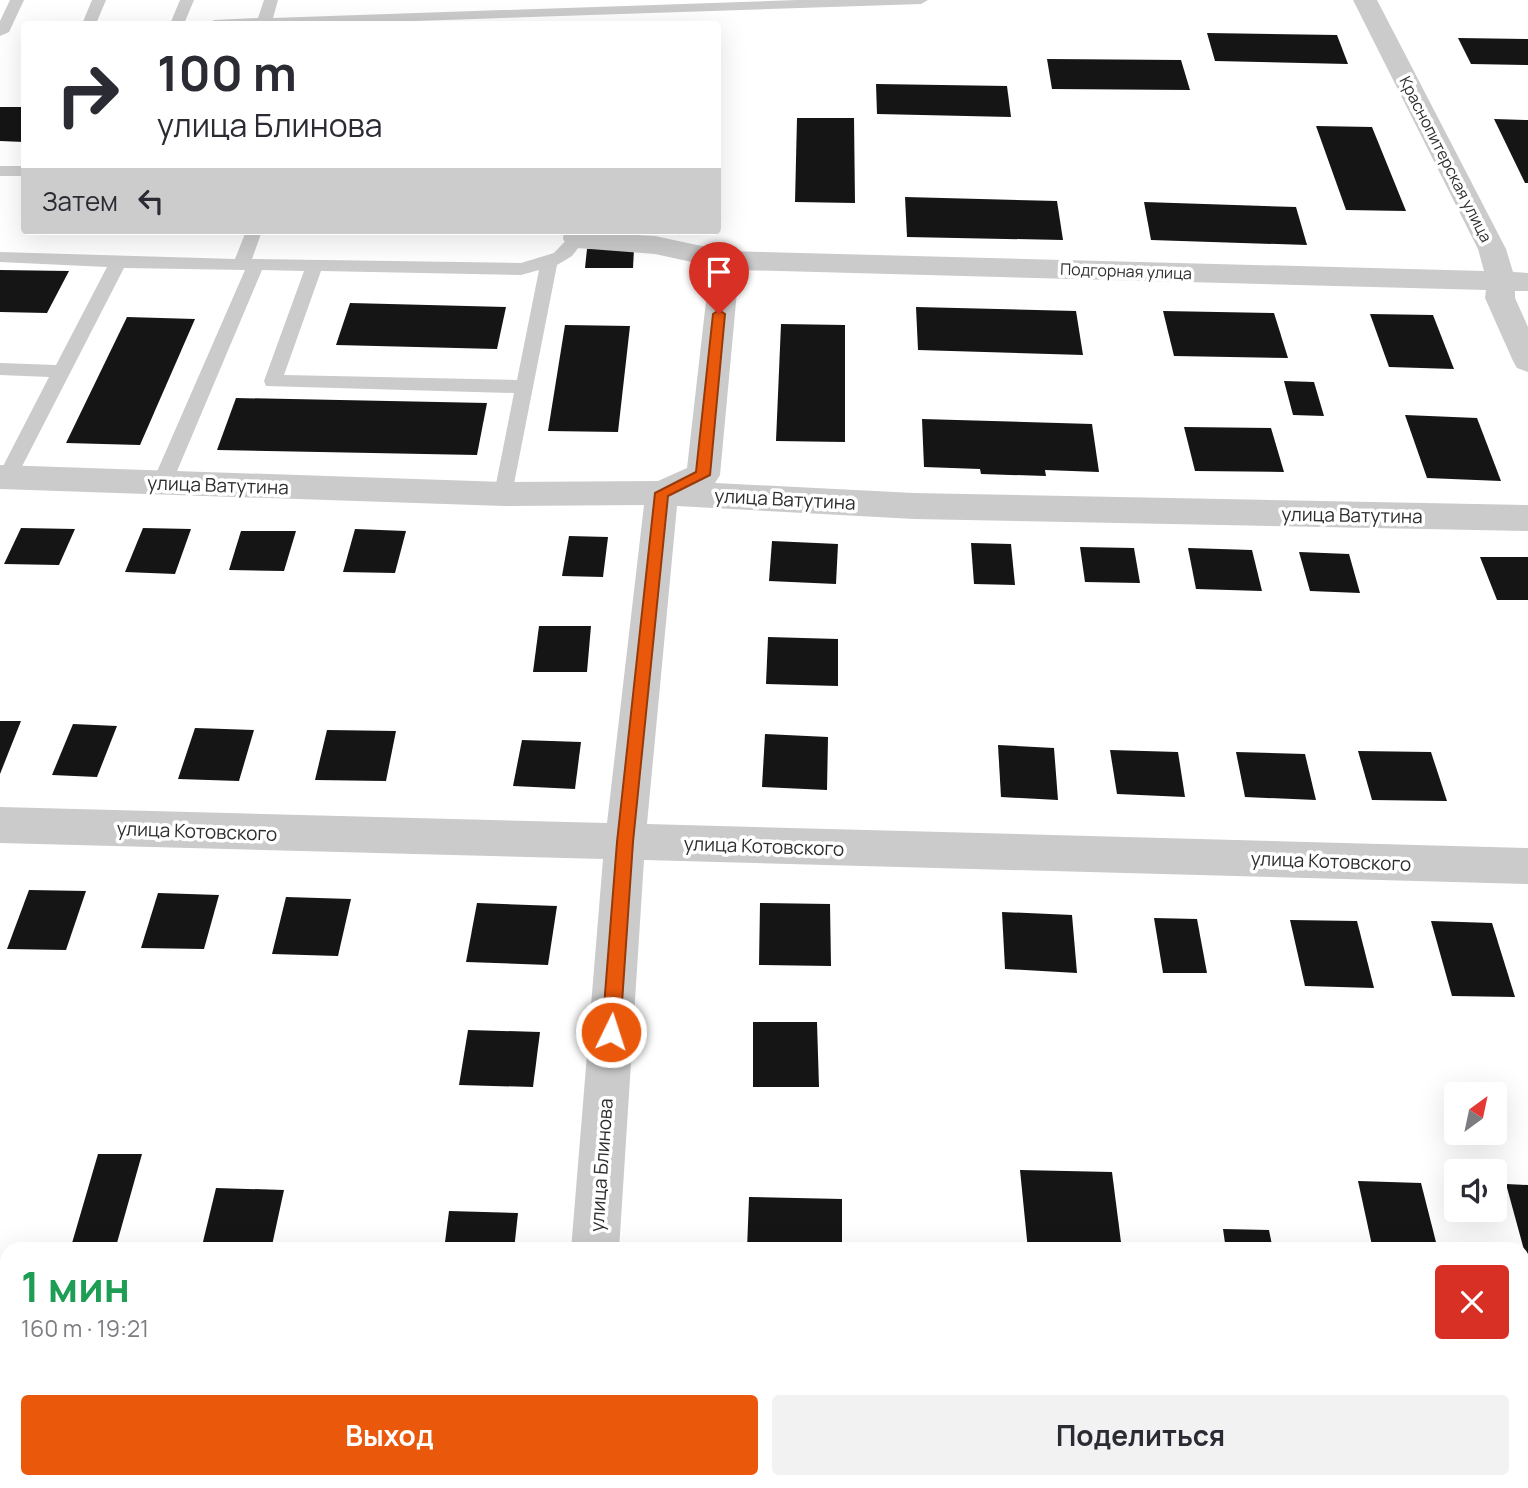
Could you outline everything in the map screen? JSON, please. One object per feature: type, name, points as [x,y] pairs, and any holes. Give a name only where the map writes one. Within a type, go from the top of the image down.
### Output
[{"type":"street","name":"Краснопитерская улица","points":[[1365,0],[1492,249],[1514,281],[1500,298],[1528,361]]},
{"type":"street","points":[[578,235],[655,245],[724,260],[703,475],[662,493]]},
{"type":"street","name":"Подгорная улица","points":[[724,260],[1514,281]]},
{"type":"street","name":"улица Ватутина","points":[[3,477],[504,494],[662,493],[914,506],[1528,518]]},
{"type":"street","name":"улица Блинова","points":[[596,1242],[625,842],[662,493]]},
{"type":"street","name":"улица Котовского","points":[[0,825],[1528,866]]},
{"type":"lane","points":[[17,0],[1,32],[21,31]]},
{"type":"lane","points":[[90,21],[99,0]]},
{"type":"lane","points":[[178,21],[187,0]]},
{"type":"lane","points":[[265,21],[271,0]]},
{"type":"lane","points":[[351,20],[355,0]]},
{"type":"lane","points":[[437,17],[441,0]]},
{"type":"lane","points":[[322,21],[437,17],[525,7],[921,0]]},
{"type":"lane","points":[[0,171],[21,171]]},
{"type":"lane","points":[[162,483],[248,264],[253,235]]},
{"type":"lane","points":[[0,257],[521,269],[549,263],[571,250],[578,235]]},
{"type":"lane","points":[[3,477],[118,261]]},
{"type":"lane","points":[[504,494],[549,263]]},
{"type":"lane","points":[[315,265],[273,381],[525,387]]},
{"type":"lane","points":[[0,369],[61,371]]},
{"type":"building","points":[[1207,33],[1337,35],[1348,64],[1215,61]]},
{"type":"building","points":[[1458,38],[1528,39],[1528,65],[1471,64]]},
{"type":"building","points":[[1047,59],[1181,60],[1190,90],[1052,89]]},
{"type":"building","points":[[876,84],[1007,86],[1011,117],[877,114]]},
{"type":"building","points":[[0,107],[21,107],[21,142],[0,141]]},
{"type":"building","points":[[797,118],[854,118],[855,203],[795,202]]},
{"type":"building","points":[[1494,119],[1528,120],[1528,183],[1525,183]]},
{"type":"building","points":[[1316,126],[1372,127],[1406,211],[1346,210]]},
{"type":"building","points":[[905,197],[1057,201],[1063,240],[907,237]]},
{"type":"building","points":[[1144,202],[1296,207],[1307,245],[1151,240]]},
{"type":"building","points":[[587,249],[634,249],[633,268],[585,268]]},
{"type":"building","points":[[0,270],[69,271],[47,313],[0,312]]},
{"type":"building","points":[[350,303],[506,307],[497,349],[336,345]]},
{"type":"building","points":[[916,307],[1076,311],[1083,355],[918,350]]},
{"type":"building","points":[[1163,311],[1274,313],[1288,358],[1174,356]]},
{"type":"building","points":[[1370,314],[1433,315],[1454,369],[1389,367]]},
{"type":"building","points":[[127,317],[195,319],[140,445],[66,443]]},
{"type":"building","points":[[781,324],[845,325],[845,442],[776,441]]},
{"type":"building","points":[[565,325],[630,326],[618,432],[548,431]]},
{"type":"building","points":[[1284,381],[1314,382],[1324,416],[1293,415]]},
{"type":"building","points":[[236,398],[487,403],[477,455],[217,450]]},
{"type":"building","points":[[1405,415],[1477,418],[1501,481],[1427,478]]},
{"type":"building","points":[[922,419],[1092,424],[1099,472],[1045,470],[1046,476],[981,474],[980,469],[924,467]]},
{"type":"building","points":[[1184,427],[1271,428],[1284,472],[1195,471]]},
{"type":"building","points":[[21,528],[75,529],[59,565],[4,564]]},
{"type":"building","points":[[143,528],[191,529],[175,574],[125,572]]},
{"type":"building","points":[[355,529],[406,531],[395,573],[343,572]]},
{"type":"building","points":[[241,531],[296,531],[284,571],[229,570]]},
{"type":"building","points":[[569,536],[608,537],[603,577],[562,576]]},
{"type":"building","points":[[772,541],[838,544],[836,584],[769,581]]},
{"type":"building","points":[[971,543],[1011,544],[1015,585],[974,584]]},
{"type":"building","points":[[1080,547],[1134,548],[1140,583],[1085,582]]},
{"type":"building","points":[[1188,548],[1252,550],[1262,591],[1196,589]]},
{"type":"building","points":[[1299,552],[1349,554],[1360,593],[1310,591]]},
{"type":"building","points":[[1480,557],[1528,557],[1528,600],[1497,600]]},
{"type":"building","points":[[539,626],[591,626],[587,672],[533,672]]},
{"type":"building","points":[[768,637],[838,639],[838,686],[766,684]]},
{"type":"building","points":[[0,721],[21,721],[0,774]]},
{"type":"building","points":[[73,724],[117,726],[97,777],[52,775]]},
{"type":"building","points":[[195,728],[254,730],[239,781],[178,779]]},
{"type":"building","points":[[327,730],[396,731],[386,781],[315,780]]},
{"type":"building","points":[[765,734],[828,737],[827,790],[762,787]]},
{"type":"building","points":[[522,740],[581,742],[575,789],[513,786]]},
{"type":"building","points":[[998,745],[1054,748],[1058,800],[1001,797]]},
{"type":"building","points":[[1110,750],[1178,752],[1185,797],[1117,794]]},
{"type":"building","points":[[1358,751],[1431,752],[1447,801],[1372,800]]},
{"type":"building","points":[[1236,752],[1305,754],[1316,800],[1245,797]]},
{"type":"building","points":[[29,890],[86,891],[66,950],[7,949]]},
{"type":"building","points":[[158,893],[219,895],[204,949],[141,948]]},
{"type":"building","points":[[286,897],[351,899],[338,956],[272,954]]},
{"type":"building","points":[[477,903],[557,906],[548,965],[466,962]]},
{"type":"building","points":[[760,903],[830,904],[831,966],[759,965]]},
{"type":"building","points":[[1002,912],[1072,915],[1077,973],[1005,969]]},
{"type":"building","points":[[1154,918],[1197,919],[1207,973],[1163,973]]},
{"type":"building","points":[[1290,920],[1357,921],[1374,988],[1305,986]]},
{"type":"building","points":[[1431,921],[1492,923],[1515,997],[1452,996]]},
{"type":"building","points":[[753,1022],[817,1022],[819,1087],[753,1087]]},
{"type":"building","points":[[468,1030],[540,1032],[533,1087],[459,1085]]},
{"type":"building","points":[[98,1154],[142,1154],[117,1242],[72,1242]]},
{"type":"building","points":[[1020,1170],[1112,1172],[1121,1242],[1027,1242]]},
{"type":"building","points":[[1358,1181],[1421,1183],[1436,1242],[1371,1242]]},
{"type":"building","points":[[1507,1184],[1528,1185],[1528,1242],[1522,1242]]},
{"type":"building","points":[[216,1188],[284,1190],[273,1242],[203,1242]]},
{"type":"building","points":[[749,1197],[842,1199],[842,1242],[747,1242]]},
{"type":"building","points":[[449,1211],[518,1213],[515,1242],[445,1242]]},
{"type":"building","points":[[1223,1229],[1269,1230],[1271,1242],[1225,1242]]},
{"type":"route","points":[[611,1032],[625,842],[662,493],[703,475],[719,314]]}]
